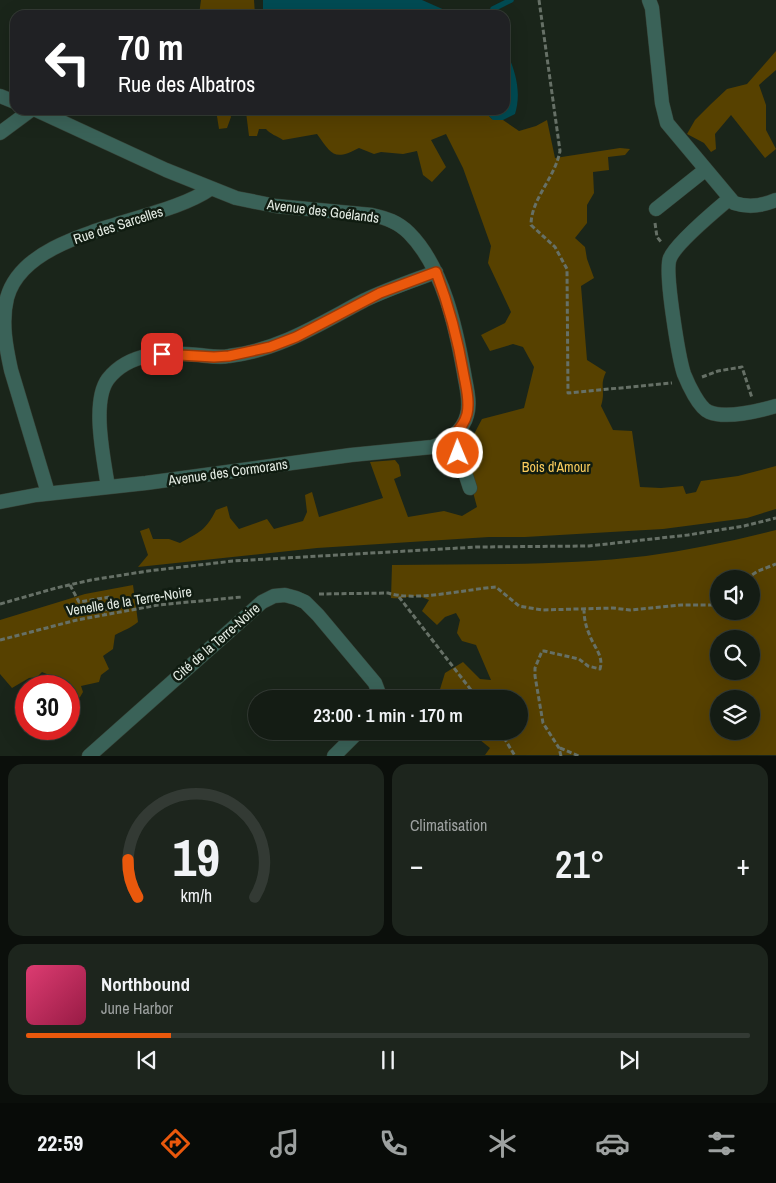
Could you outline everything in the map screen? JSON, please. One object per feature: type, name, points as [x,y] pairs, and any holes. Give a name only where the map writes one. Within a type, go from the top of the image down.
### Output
[{"type":"street","points":[[649,0],[652,8],[664,114],[667,123],[734,203],[747,206],[763,205],[776,200]]},
{"type":"street","points":[[0,133],[24,115]]},
{"type":"street","name":"Avenue des Goélands","points":[[47,115],[210,189],[236,198],[262,204],[351,212],[385,218],[395,222],[411,234],[436,272],[453,320],[461,358],[468,398],[467,416],[459,431],[453,436]]},
{"type":"street","points":[[656,209],[706,170]]},
{"type":"street","name":"Rue des Sarcelles","points":[[48,493],[8,354],[4,324],[6,304],[13,284],[32,264],[68,241],[84,234],[178,206],[210,189]]},
{"type":"street","points":[[729,198],[669,260],[668,268],[684,374],[698,402],[702,408],[709,412],[722,414],[756,412],[776,406]]},
{"type":"street","points":[[108,487],[99,405],[107,381],[128,362],[162,354],[229,356],[270,347],[296,337],[380,293],[436,272]]},
{"type":"street","points":[[453,436],[470,488]]},
{"type":"street","name":"Avenue des Cormorans","points":[[0,502],[48,493],[108,487],[368,452],[424,449],[439,445],[453,436]]},
{"type":"street","name":"Cité de la Terre-Noire","points":[[89,756],[262,602],[274,596],[285,595],[305,602]]},
{"type":"street","points":[[305,602],[375,683],[378,690]]},
{"type":"street","points":[[334,756],[350,740]]},
{"type":"path","points":[[539,0],[560,151],[558,164],[533,210],[531,225],[556,247],[568,270],[568,393],[688,381],[718,371],[742,367],[756,412]]},
{"type":"path","points":[[656,209],[653,212],[657,237],[672,255]]},
{"type":"path","points":[[0,604],[70,585],[148,571],[234,561],[477,546],[589,546],[697,534],[776,518]]},
{"type":"path","points":[[760,570],[776,564]]},
{"type":"path","points":[[70,585],[79,602],[110,597],[105,614]]},
{"type":"path","points":[[305,602],[319,594],[388,593],[399,596],[437,594],[496,586],[519,606],[532,609],[555,611],[584,609],[630,610],[681,605],[710,605]]},
{"type":"path","points":[[399,596],[471,690]]},
{"type":"path","name":"Venelle de la Terre-Noire","points":[[0,640],[38,629],[105,614],[158,605],[231,597],[250,597],[262,602]]},
{"type":"path","points":[[562,756],[559,748],[543,724],[535,684],[535,668],[542,651],[544,651],[580,659],[588,666],[600,669],[602,662],[588,632],[584,609]]},
{"type":"path","points":[[505,740],[515,756]]},
{"type":"path","points":[[559,748],[579,756]]},
{"type":"green space","points":[[201,0],[254,0],[255,10],[200,10]]},
{"type":"green space","points":[[776,51],[776,70],[759,85],[766,105],[766,130],[776,149],[765,158],[731,115],[715,134],[716,149],[711,152],[704,143],[687,134],[695,120],[727,89],[747,84]]},
{"type":"green space","points":[[217,115],[230,115],[227,128],[219,129]]},
{"type":"green space","name":"Bois d'Amour","points":[[246,115],[488,115],[492,119],[503,120],[519,131],[536,126],[547,120],[555,158],[620,148],[630,149],[625,155],[608,157],[609,170],[593,172],[594,193],[587,205],[587,223],[575,238],[585,247],[594,278],[581,286],[587,360],[606,372],[603,381],[601,406],[613,430],[632,431],[640,487],[683,486],[686,494],[696,492],[701,481],[738,476],[776,466],[776,509],[747,518],[663,529],[525,537],[489,537],[317,548],[138,567],[148,555],[140,531],[149,528],[153,539],[169,539],[180,543],[202,530],[216,510],[227,506],[230,518],[239,529],[267,519],[274,529],[303,521],[307,512],[305,495],[312,492],[319,517],[383,498],[370,462],[395,460],[399,465],[401,476],[394,479],[408,517],[444,511],[462,516],[477,507],[463,455],[482,419],[524,408],[534,367],[523,347],[513,344],[490,351],[481,335],[505,323],[511,312],[488,263],[491,246],[463,168],[446,134],[431,140],[446,167],[432,182],[423,175],[417,151],[403,154],[381,152],[374,154],[359,148],[339,155],[330,151],[317,134],[283,140],[266,129],[259,129],[257,136],[249,136]]},
{"type":"green space","points":[[776,530],[776,755],[485,755],[490,748],[480,740],[528,740],[528,690],[440,690],[445,673],[463,662],[480,679],[491,680],[476,645],[462,641],[457,633],[460,620],[456,613],[445,617],[437,625],[422,611],[429,600],[418,596],[391,598],[392,565],[519,564],[583,561],[646,556],[711,545]]},
{"type":"green space","points":[[133,585],[138,622],[115,635],[113,649],[103,656],[109,669],[101,675],[99,682],[81,686],[83,692],[80,697],[80,675],[49,675],[42,672],[39,675],[15,675],[15,686],[12,688],[0,674],[0,620],[85,594]]},
{"type":"water","points":[[263,0],[422,0],[445,10],[263,10]]},
{"type":"water","points":[[510,59],[518,89],[515,114],[503,120],[493,120],[488,115],[510,115]]},
{"type":"waterway","points":[[493,9],[511,0]]},
{"type":"route","points":[[162,354],[214,357],[229,356],[270,347],[296,337],[380,293],[436,272],[453,320],[468,398],[467,416],[459,431],[453,436],[458,453]]}]
